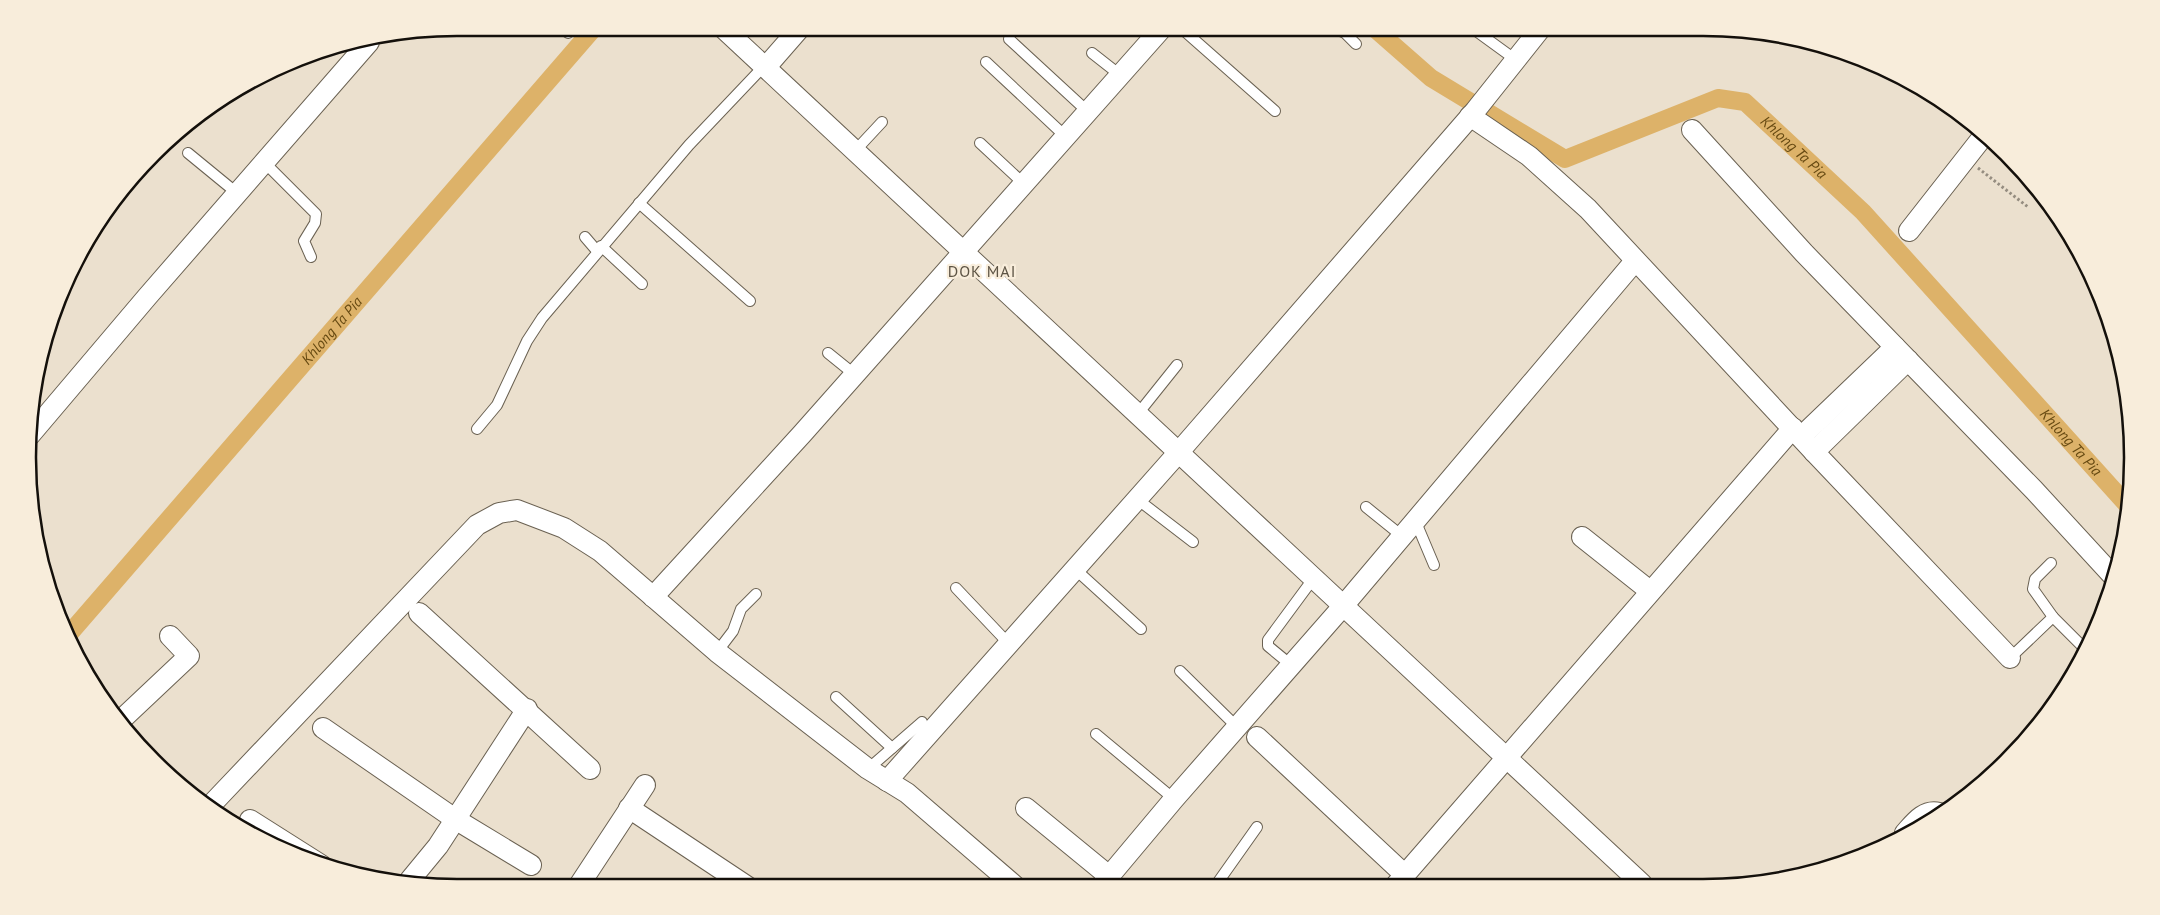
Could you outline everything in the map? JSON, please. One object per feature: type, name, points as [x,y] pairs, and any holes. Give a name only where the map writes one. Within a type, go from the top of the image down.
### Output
[{"type":"street","points":[[732,36],[1637,879]]},
{"type":"street","points":[[765,66],[793,36]]},
{"type":"street","points":[[653,597],[1155,36]]},
{"type":"street","points":[[888,781],[1178,453],[1472,113],[1535,36]]},
{"type":"street","points":[[37,426],[365,47]]},
{"type":"street","points":[[1472,113],[1529,156],[1588,209],[2010,658]]},
{"type":"street","points":[[1692,130],[1804,253],[2027,483],[2108,570]]},
{"type":"street","points":[[1909,230],[1980,141]]},
{"type":"street","points":[[1107,879],[1344,605],[1635,261]]},
{"type":"street","points":[[1401,879],[1507,759],[1650,591],[1803,439],[1902,354]]},
{"type":"street","points":[[214,802],[477,525],[499,513],[517,510],[564,528],[600,551],[717,652],[868,769],[907,793],[1007,879]]},
{"type":"street","points":[[1582,537],[1650,591]]},
{"type":"street","points":[[419,613],[527,709],[590,769]]},
{"type":"street","points":[[125,716],[189,656],[170,636]]},
{"type":"street","points":[[413,876],[438,846],[527,709]]},
{"type":"street","points":[[323,728],[455,819],[531,865]]},
{"type":"street","points":[[1257,737],[1399,879]]},
{"type":"street","points":[[583,879],[644,785]]},
{"type":"street","points":[[629,808],[736,879]]},
{"type":"street","points":[[1026,808],[1103,879]]},
{"type":"street","points":[[250,820],[282,840]]},
{"type":"lane","points":[[1190,36],[1275,111]]},
{"type":"lane","points":[[1348,36],[1356,44]]},
{"type":"lane","points":[[1482,36],[1514,63]]},
{"type":"lane","points":[[1009,39],[1087,111]]},
{"type":"lane","points":[[1092,53],[1120,75]]},
{"type":"lane","points":[[986,62],[1065,136]]},
{"type":"lane","points":[[478,429],[497,405],[527,341],[542,318],[689,145],[765,66]]},
{"type":"lane","points":[[856,151],[882,122]]},
{"type":"lane","points":[[980,143],[1023,183]]},
{"type":"lane","points":[[188,153],[238,194]]},
{"type":"lane","points":[[264,163],[316,214],[315,223],[304,241],[311,257]]},
{"type":"lane","points":[[639,202],[750,301]]},
{"type":"lane","points":[[585,237],[642,284]]},
{"type":"lane","points":[[828,353],[854,374]]},
{"type":"lane","points":[[1137,415],[1177,365]]},
{"type":"lane","points":[[1137,499],[1193,542]]},
{"type":"lane","points":[[1366,507],[1402,536]]},
{"type":"lane","points":[[1416,520],[1434,565]]},
{"type":"lane","points":[[2051,563],[2035,579],[2033,589],[2053,618],[2080,644]]},
{"type":"lane","points":[[1075,569],[1141,629]]},
{"type":"lane","points":[[1291,665],[1268,646],[1268,640],[1313,579]]},
{"type":"lane","points":[[956,588],[1009,644]]},
{"type":"lane","points":[[717,652],[733,632],[741,609],[756,594]]},
{"type":"lane","points":[[2010,658],[2053,618]]},
{"type":"lane","points":[[1180,671],[1237,727]]},
{"type":"lane","points":[[836,697],[892,748]]},
{"type":"lane","points":[[868,769],[922,722]]},
{"type":"lane","points":[[1096,734],[1174,799]]},
{"type":"lane","points":[[1220,879],[1257,827]]},
{"type":"path","points":[[1965,159],[2028,207]]},
{"type":"waterway","name":"Khlong Ta Pia","points":[[73,629],[587,36]]},
{"type":"waterway","name":"Khlong Ta Pia","points":[[1383,36],[1431,78],[1565,159],[1718,98],[1745,102],[1863,212],[2121,499]]},
{"type":"district","name":"DOK MAI","points":[[982,271]]}]
